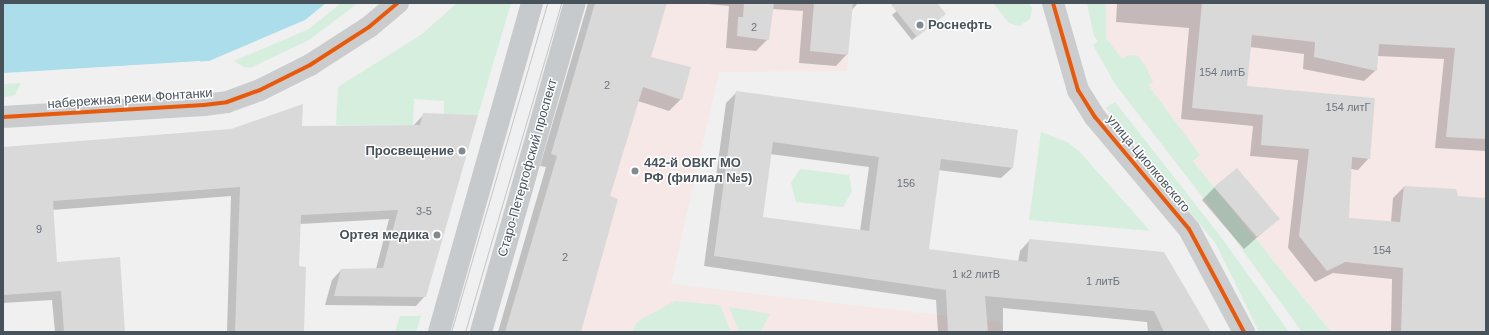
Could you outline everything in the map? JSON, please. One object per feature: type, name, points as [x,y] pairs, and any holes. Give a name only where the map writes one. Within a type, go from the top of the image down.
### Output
[{"type":"main road","points":[[439,332],[532,3]]},
{"type":"main road","name":"Старо-Петергофский проспект","points":[[481,332],[575,3]]},
{"type":"street","name":"набережная реки Фонтанки","points":[[3,117],[227,102],[260,90],[310,65],[369,27],[398,3]]},
{"type":"street","name":"улица Циолковского","points":[[1053,3],[1078,90],[1095,117],[1189,229],[1244,332]]},
{"type":"shaded area","name":"442-й ОВКГ МО РФ (филиал №5)","points":[[595,3],[859,3],[853,4],[847,71],[719,72],[671,284],[999,322],[1004,332],[505,332],[576,161],[551,154]]},
{"type":"shaded area","points":[[1087,3],[1460,3],[1447,137],[1486,139],[1486,332],[1331,332],[1098,42],[1094,36]]},
{"type":"green space","points":[[341,3],[358,3],[309,40],[250,68],[244,67],[234,61],[309,29]]},
{"type":"green space","points":[[457,3],[511,3],[478,115],[444,114],[444,101],[414,99],[413,125],[336,125],[338,87],[422,34]]},
{"type":"green space","points":[[993,3],[1029,3],[1032,8],[1030,19],[1019,26],[1009,23]]},
{"type":"green space","points":[[1087,3],[1106,3],[1106,38],[1122,59],[1129,55],[1138,56],[1145,65],[1153,82],[1148,85],[1200,155],[1193,161],[1331,332],[1302,332],[1228,230],[1115,84],[1093,45],[1098,42],[1094,36]]},
{"type":"green space","points":[[21,83],[15,95],[3,98],[3,84]]},
{"type":"green space","points":[[1115,102],[1221,237],[1289,332],[1259,332],[1216,244],[1106,108]]},
{"type":"green space","points":[[1041,132],[1067,142],[1079,151],[1150,231],[1029,220]]},
{"type":"green space","points":[[800,169],[849,175],[852,191],[843,207],[796,202],[791,183]]},
{"type":"green space","points":[[675,301],[720,305],[731,332],[633,332],[635,325],[640,320]]},
{"type":"green space","points":[[729,307],[770,314],[760,332],[739,332]]},
{"type":"green space","points":[[400,316],[421,316],[416,332],[395,332]]},
{"type":"water","points":[[3,3],[326,3],[305,20],[209,61],[3,73]]},
{"type":"pier","points":[[200,61],[200,63],[55,72],[55,70]]},
{"type":"building","points":[[595,3],[667,3],[651,57],[691,67],[682,100],[643,87],[610,196],[618,199],[581,332],[505,332],[557,156],[551,154]]},
{"type":"building","points":[[744,3],[774,3],[769,40],[737,36],[738,17],[743,17]]},
{"type":"building","points":[[814,3],[853,3],[848,55],[810,51]]},
{"type":"building","name":"Роснефть","points":[[890,3],[937,3],[946,14],[917,37]]},
{"type":"building","points":[[1202,3],[1486,3],[1486,139],[1446,137],[1455,48],[1379,44],[1377,71],[1314,57],[1315,42],[1252,35],[1247,86],[1375,98],[1370,159],[1352,157],[1349,218],[1400,222],[1404,186],[1456,189],[1458,196],[1486,198],[1486,332],[1401,332],[1403,268],[1345,262],[1327,271],[1299,236],[1309,149],[1261,145],[1263,115],[1192,108]]},
{"type":"building","points":[[736,91],[1018,130],[1013,168],[941,159],[929,249],[1027,262],[1029,239],[1164,252],[1211,332],[1164,332],[1154,311],[985,296],[988,332],[948,332],[946,290],[714,256]],"holes":[[[773,142],[879,157],[869,231],[763,217]]]},
{"type":"building","points":[[303,104],[302,126],[420,125],[423,113],[478,115],[426,297],[334,296],[341,269],[383,268],[398,210],[301,215],[299,266],[306,267],[304,332],[235,332],[240,187],[53,201],[57,262],[120,257],[125,332],[64,332],[61,291],[3,295],[3,147],[231,129]]},
{"type":"building","points":[[1237,168],[1280,219],[1257,237],[1214,187]]},
{"type":"tram line","points":[[451,332],[547,3]]},
{"type":"tram line","points":[[465,332],[561,3]]},
{"type":"cycle path","points":[[3,117],[204,105],[227,102],[260,90],[310,65],[369,27],[398,3]]},
{"type":"cycle path","points":[[1053,3],[1078,90],[1095,117],[1189,229],[1244,332]]},
{"type":"place","name":"Роснефть","points":[[920,25]]},
{"type":"place","name":"Просвещение","points":[[462,151]]},
{"type":"place","name":"442-й ОВКГ МО РФ (филиал №5)","points":[[635,171]]},
{"type":"place","name":"Ортея медика","points":[[437,235]]}]
